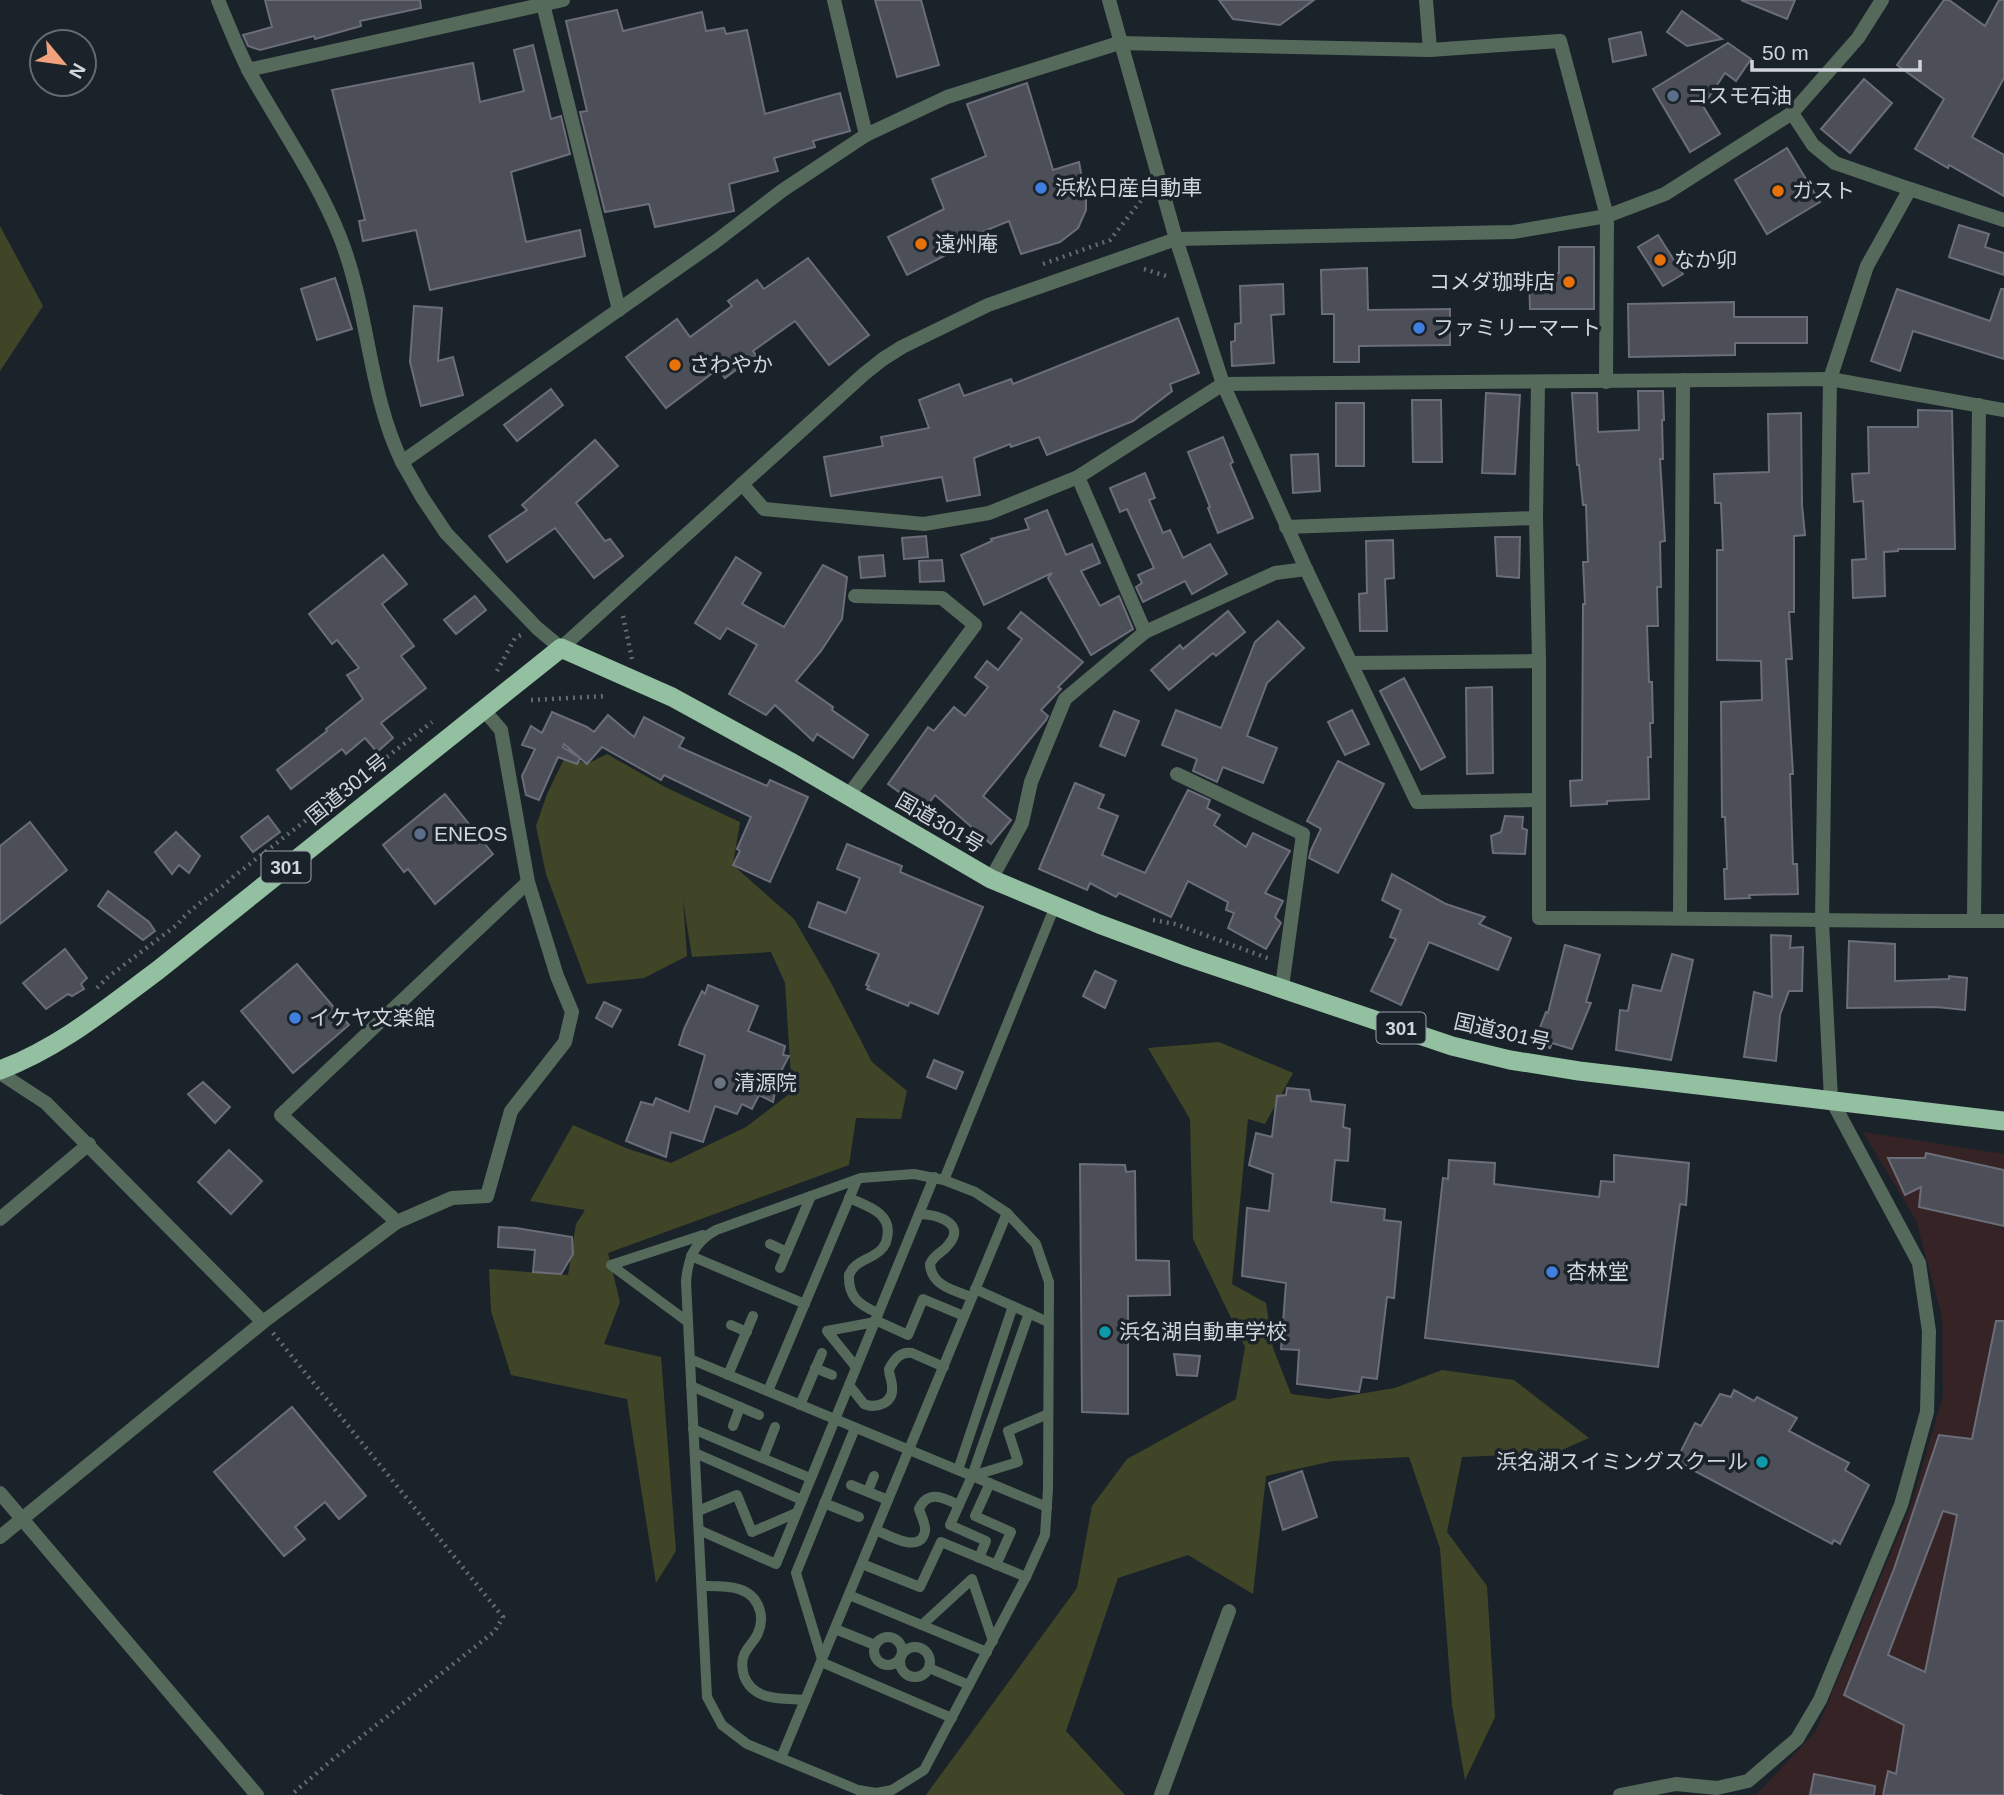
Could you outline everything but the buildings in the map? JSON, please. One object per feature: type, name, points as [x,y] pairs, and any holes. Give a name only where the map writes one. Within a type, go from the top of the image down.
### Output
[{"type":"highway","name":"国道301号","points":[[0,1071],[48,1048],[113,1004],[561,648],[672,697],[991,878],[1176,953],[1452,1046],[1510,1060],[1579,1071],[2004,1121]]},
{"type":"street","points":[[218,0],[248,70],[317,188],[341,240],[361,307],[386,425],[402,462],[446,533],[537,628],[561,648],[864,374],[902,347],[988,305],[1176,239],[1513,232],[1606,216],[1665,194],[1792,113],[1858,38],[1882,0]]},
{"type":"street","points":[[248,70],[543,2],[563,0]]},
{"type":"street","points":[[834,0],[866,135]]},
{"type":"street","points":[[1109,0],[1176,239],[1223,384],[1286,527],[1417,802],[1538,800]]},
{"type":"street","points":[[1426,0],[1430,50]]},
{"type":"street","points":[[543,2],[619,310]]},
{"type":"street","points":[[402,462],[715,242],[783,190],[866,135],[947,97],[1119,43],[1430,50],[1560,41],[1606,216],[1606,382]]},
{"type":"street","points":[[1792,113],[1813,145],[1835,163],[2004,220]]},
{"type":"street","points":[[1620,1795],[1676,1784],[1717,1788],[1748,1781],[1797,1739],[1820,1700],[1901,1505],[1927,1412],[1929,1331],[1919,1264],[1830,1099],[1822,922],[1830,379],[1867,265],[1910,189]]},
{"type":"street","points":[[742,484],[764,509],[924,524],[989,513],[1078,477],[1223,384],[1830,379],[2004,410]]},
{"type":"street","points":[[1680,917],[1683,380]]},
{"type":"street","points":[[1538,383],[1536,518],[1539,918],[1680,917],[1822,922],[2004,921]]},
{"type":"street","points":[[1974,921],[1979,405]]},
{"type":"street","points":[[1078,477],[1145,632]]},
{"type":"street","points":[[1286,527],[1536,518]]},
{"type":"street","points":[[991,878],[1022,823],[1031,782],[1065,699],[1145,632],[1275,573],[1306,569]]},
{"type":"street","points":[[848,796],[975,625],[942,598],[855,596]]},
{"type":"street","points":[[1352,663],[1539,661]]},
{"type":"street","points":[[0,1538],[263,1322],[397,1222],[452,1198],[486,1196],[510,1111],[565,1042],[572,1012],[557,976],[528,882],[501,730],[483,709]]},
{"type":"street","points":[[1177,774],[1303,834],[1282,987]]},
{"type":"street","points":[[397,1222],[281,1115],[528,882]]},
{"type":"street","points":[[0,1071],[46,1103],[89,1144],[263,1322]]},
{"type":"street","points":[[0,1219],[89,1144]]},
{"type":"street","points":[[0,1493],[257,1795]]},
{"type":"street","points":[[1161,1795],[1229,1611]]},
{"type":"lane","points":[[776,1564],[919,1214],[939,1178],[1055,906]]},
{"type":"lane","points":[[688,1322],[611,1265],[857,1180],[896,1175],[939,1178],[975,1192],[1007,1213],[1036,1244],[1049,1282],[1045,1535],[1026,1577],[925,1770],[892,1790],[876,1793],[858,1790],[747,1744],[722,1725],[707,1697],[695,1453],[688,1322],[685,1282],[687,1264],[694,1248],[703,1237],[716,1230]]},
{"type":"lane","points":[[768,1391],[857,1180]]},
{"type":"lane","points":[[780,1268],[811,1196]]},
{"type":"lane","points":[[849,1198],[879,1212],[887,1223],[888,1236],[884,1247],[859,1263],[849,1275],[849,1287],[854,1298],[876,1318],[908,1335],[923,1299],[964,1316]]},
{"type":"lane","points":[[781,1758],[1007,1213]]},
{"type":"lane","points":[[919,1214],[943,1217],[951,1226],[953,1238],[936,1254],[930,1264],[934,1279],[944,1286],[1013,1306],[1048,1322]]},
{"type":"lane","points":[[770,1244],[787,1252]]},
{"type":"lane","points":[[691,1256],[805,1304]]},
{"type":"lane","points":[[958,1470],[1013,1306]]},
{"type":"lane","points":[[979,1558],[986,1541],[950,1525],[972,1476],[1029,1313]]},
{"type":"lane","points":[[728,1375],[753,1316]]},
{"type":"lane","points":[[856,1367],[827,1331],[876,1318]]},
{"type":"lane","points":[[731,1325],[747,1332]]},
{"type":"lane","points":[[800,1405],[821,1353]]},
{"type":"lane","points":[[849,1384],[864,1404],[875,1406],[885,1403],[890,1396],[893,1387],[889,1370],[899,1356],[912,1353],[944,1367]]},
{"type":"lane","points":[[690,1359],[1047,1507]]},
{"type":"lane","points":[[815,1368],[832,1375]]},
{"type":"lane","points":[[691,1386],[759,1415]]},
{"type":"lane","points":[[733,1426],[740,1407]]},
{"type":"lane","points":[[972,1476],[1018,1462],[1008,1431],[1048,1414]]},
{"type":"lane","points":[[763,1458],[775,1427]]},
{"type":"lane","points":[[821,1660],[796,1573],[855,1428]]},
{"type":"lane","points":[[693,1429],[810,1478]]},
{"type":"lane","points":[[695,1453],[802,1500]]},
{"type":"lane","points":[[868,1492],[874,1476]]},
{"type":"lane","points":[[990,1483],[975,1516],[1011,1532],[996,1565]]},
{"type":"lane","points":[[851,1485],[888,1500]]},
{"type":"lane","points":[[698,1511],[737,1495],[752,1532],[796,1513]]},
{"type":"lane","points":[[876,1530],[905,1542],[915,1542],[922,1537],[925,1529],[919,1508],[923,1500],[940,1496],[959,1505]]},
{"type":"lane","points":[[824,1503],[859,1517]]},
{"type":"lane","points":[[699,1530],[796,1573]]},
{"type":"lane","points":[[862,1564],[920,1587],[941,1542],[1026,1577]]},
{"type":"lane","points":[[922,1626],[972,1579],[993,1641]]},
{"type":"lane","points":[[702,1586],[725,1586],[742,1590],[750,1594],[759,1607],[760,1630],[746,1650],[742,1664],[748,1685],[766,1697],[805,1700]]},
{"type":"lane","points":[[849,1595],[987,1653]]},
{"type":"lane","points":[[835,1629],[874,1645]]},
{"type":"lane","points":[[901,1657],[891,1665],[882,1664],[874,1654],[874,1645],[881,1638],[895,1639],[901,1647],[901,1657],[901,1667],[912,1677],[922,1676],[929,1668],[929,1654],[921,1648],[908,1649],[901,1657]]},
{"type":"lane","points":[[821,1660],[952,1718]]},
{"type":"lane","points":[[929,1668],[969,1685]]},
{"type":"path","points":[[1132,274],[1145,269],[1166,276]]},
{"type":"path","points":[[632,608],[622,617],[632,661]]},
{"type":"path","points":[[496,673],[516,638]]},
{"type":"path","points":[[520,704],[532,699],[606,696]]},
{"type":"path","points":[[90,995],[108,977],[178,924],[184,916],[434,720]]},
{"type":"path","points":[[263,1322],[503,1617],[495,1631],[291,1795]]},
{"type":"shaded area","points":[[1863,1132],[2004,1154],[2004,1795],[1756,1795],[1816,1731],[1912,1503],[1943,1395],[1942,1317],[1916,1220]]},
{"type":"green space","points":[[0,226],[43,306],[0,371]]},
{"type":"green space","points":[[607,754],[665,787],[740,822],[733,865],[794,919],[872,1062],[907,1091],[901,1119],[856,1118],[849,1165],[608,1253],[620,1302],[604,1344],[661,1357],[676,1551],[656,1583],[627,1399],[511,1375],[491,1311],[489,1269],[568,1275],[576,1224],[585,1210],[530,1201],[573,1125],[626,1148],[671,1163],[746,1127],[792,1092],[785,983],[771,952],[692,957],[683,900],[687,956],[644,978],[587,984],[546,874],[536,826],[547,794],[566,755],[587,764]]},
{"type":"green space","points":[[1219,1042],[1293,1073],[1265,1124],[1248,1119],[1232,1284],[1266,1303],[1273,1348],[1291,1394],[1329,1399],[1395,1388],[1442,1370],[1514,1380],[1589,1438],[1555,1453],[1462,1457],[1447,1532],[1487,1586],[1495,1717],[1465,1780],[1452,1705],[1440,1548],[1409,1457],[1333,1461],[1266,1476],[1253,1594],[1188,1555],[1118,1578],[1066,1731],[1125,1795],[926,1795],[1077,1588],[1092,1506],[1127,1459],[1236,1399],[1245,1347],[1193,1239],[1190,1119],[1148,1048]]},
{"type":"place","name":"コスモ石油","points":[[1673,96]]},
{"type":"place","name":"浜松日産自動車","points":[[1041,188]]},
{"type":"place","name":"ガスト","points":[[1778,191]]},
{"type":"place","name":"遠州庵","points":[[921,244]]},
{"type":"place","name":"なか卯","points":[[1660,260]]},
{"type":"place","name":"コメダ珈琲店","points":[[1569,282]]},
{"type":"place","name":"ファミリーマート","points":[[1419,328]]},
{"type":"place","name":"さわやか","points":[[675,365]]},
{"type":"place","name":"ENEOS","points":[[420,834]]},
{"type":"place","name":"イケヤ文楽館","points":[[295,1018]]},
{"type":"place","name":"清源院","points":[[720,1083]]},
{"type":"place","name":"杏林堂","points":[[1552,1272]]},
{"type":"place","name":"浜名湖自動車学校","points":[[1105,1332]]},
{"type":"place","name":"浜名湖スイミングスクール","points":[[1762,1462]]}]
